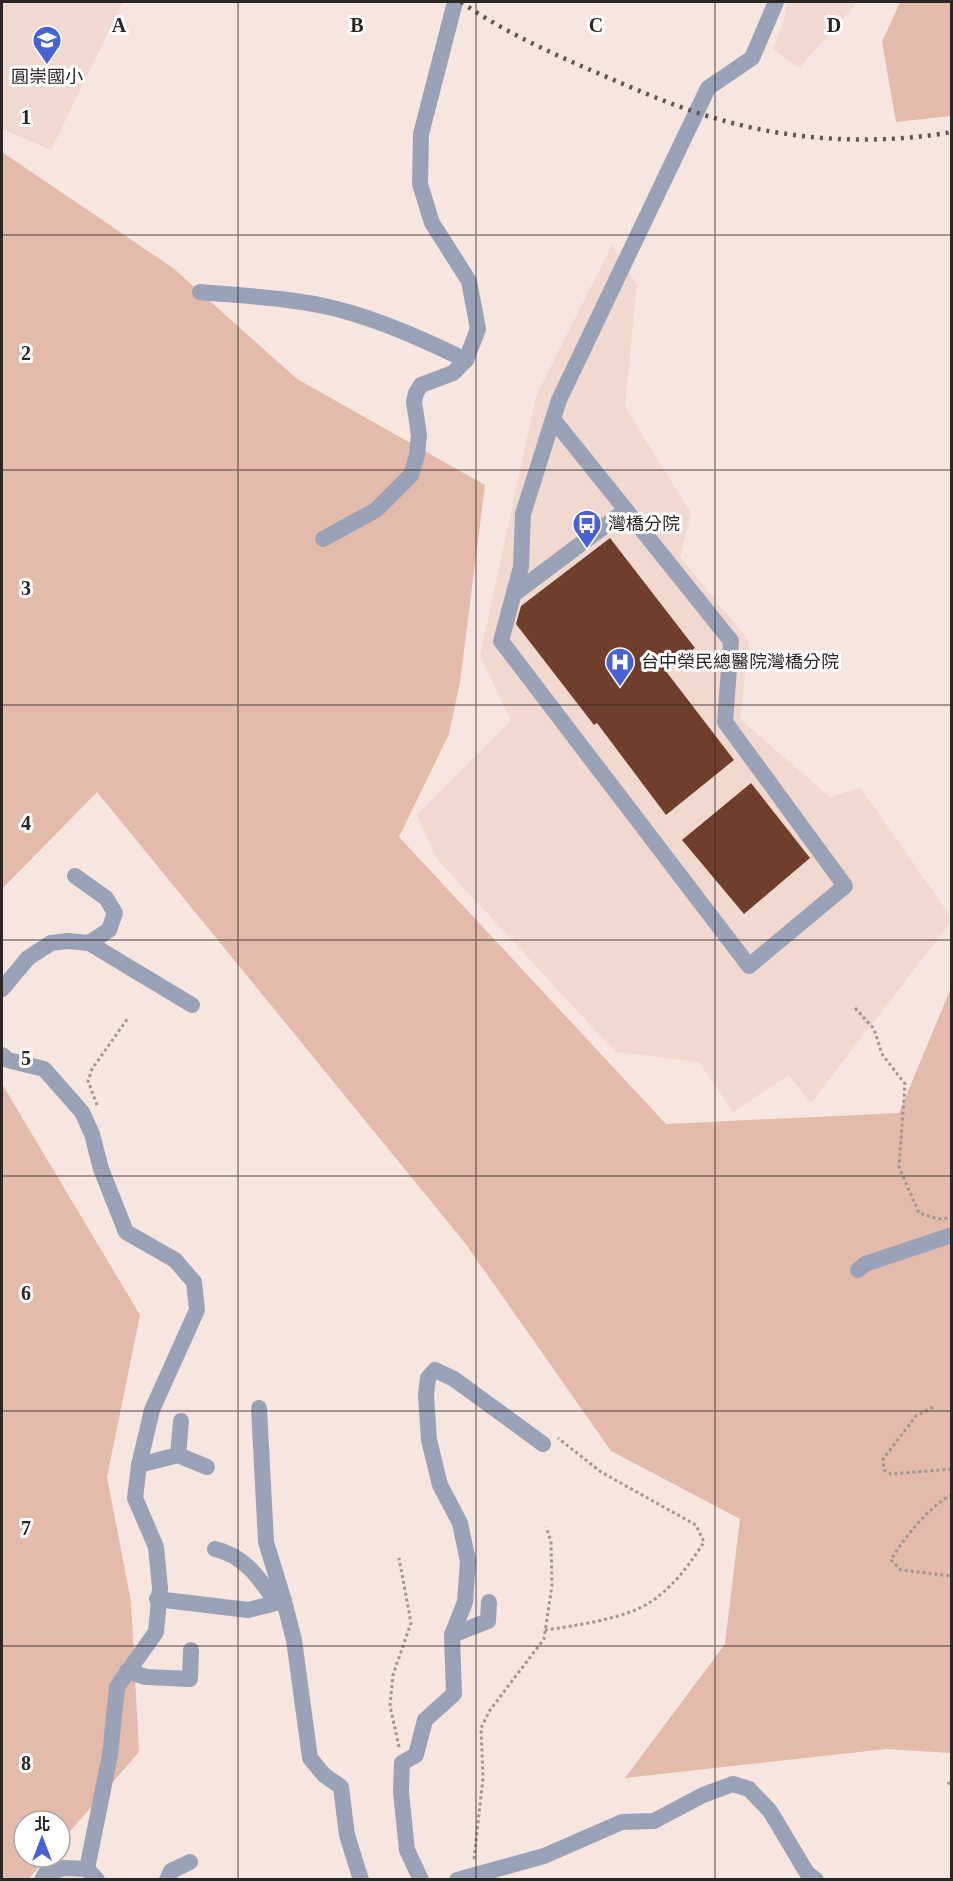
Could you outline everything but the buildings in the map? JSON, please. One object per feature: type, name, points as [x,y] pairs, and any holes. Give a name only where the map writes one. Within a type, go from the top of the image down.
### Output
[{"type":"street","points":[[323,539],[376,510],[411,475],[417,455],[418,435],[414,402],[416,393],[421,385],[453,373],[466,360],[478,329],[469,281],[432,223],[420,184],[421,134],[455,2]]},
{"type":"street","points":[[553,419],[731,641],[725,722],[846,886],[749,966],[501,641],[521,567],[524,514],[553,419],[559,400],[708,88],[752,58],[776,2]]},
{"type":"street","points":[[200,292],[293,301],[337,309],[404,330],[466,360]]},
{"type":"street","points":[[514,594],[626,510]]},
{"type":"street","points":[[75,876],[106,898],[115,913],[109,930],[89,943]]},
{"type":"street","points":[[2,989],[28,958],[51,943],[89,943],[192,1005]]},
{"type":"street","points":[[2,1055],[8,1060],[44,1069],[81,1112],[92,1134],[101,1169],[126,1232],[175,1260],[194,1282],[197,1310],[152,1410],[139,1465],[135,1498],[156,1547],[160,1588],[157,1599],[156,1632],[117,1687],[110,1755],[92,1874],[64,1868],[45,1874],[42,1880]]},
{"type":"street","points":[[858,1270],[865,1264],[951,1235]]},
{"type":"street","points":[[421,1880],[407,1850],[400,1792],[402,1763],[416,1755],[425,1720],[454,1694],[452,1635],[465,1602],[468,1561],[460,1523],[440,1485],[429,1440],[426,1395],[428,1378],[435,1370],[454,1379],[543,1444]]},
{"type":"street","points":[[259,1408],[266,1542],[280,1601],[294,1640],[310,1758],[324,1775],[341,1787],[347,1835],[362,1880]]},
{"type":"street","points":[[178,1455],[181,1421]]},
{"type":"street","points":[[139,1465],[178,1455],[207,1467]]},
{"type":"street","points":[[215,1549],[229,1552],[255,1571],[280,1601]]},
{"type":"street","points":[[157,1599],[248,1610],[280,1601]]},
{"type":"street","points":[[452,1635],[488,1621],[489,1602]]},
{"type":"street","points":[[127,1671],[147,1677],[190,1679],[191,1650]]},
{"type":"street","points":[[464,1878],[544,1856],[622,1822],[654,1821],[703,1795],[733,1784],[749,1789],[770,1811],[807,1873],[816,1880]]},
{"type":"street","points":[[167,1880],[171,1870],[190,1862]]},
{"type":"path","points":[[855,1008],[874,1029],[882,1054],[905,1084],[899,1167],[919,1213],[938,1219],[951,1218]]},
{"type":"path","points":[[98,1111],[88,1081],[92,1069],[128,1018]]},
{"type":"path","points":[[933,1407],[916,1416],[883,1459],[884,1470],[891,1474],[951,1469]]},
{"type":"path","points":[[543,1444],[557,1437],[601,1472],[696,1525],[704,1542],[688,1568],[651,1602],[595,1622],[545,1630]]},
{"type":"path","points":[[951,1495],[941,1500],[897,1549],[891,1560],[901,1570],[951,1576]]},
{"type":"path","points":[[464,1878],[483,1778],[481,1728],[490,1710],[544,1639],[552,1585],[550,1541],[546,1527]]},
{"type":"path","points":[[399,1558],[411,1623],[393,1675],[390,1706],[402,1763]]},
{"type":"path","points":[[948,1782],[951,1787]]},
{"type":"shaded area","name":"圓崇國小","points":[[2,2],[123,2],[51,150],[2,129]]},
{"type":"shaded area","points":[[787,2],[858,2],[799,68],[773,49],[786,13]]},
{"type":"shaded area","points":[[900,2],[951,2],[951,116],[896,122],[882,42]]},
{"type":"shaded area","points":[[2,152],[173,268],[297,379],[485,485],[460,682],[449,734],[399,837],[666,1124],[899,1113],[951,988],[951,1753],[887,1749],[625,1778],[725,1644],[740,1519],[611,1451],[465,1243],[97,792],[2,889]]},
{"type":"shaded area","name":"台中榮民總醫院灣橋分院","points":[[612,245],[637,285],[625,407],[691,513],[680,557],[749,641],[740,719],[830,797],[860,787],[951,917],[951,922],[811,1103],[789,1075],[733,1112],[699,1062],[615,1052],[436,858],[417,815],[511,721],[480,656],[536,396]]},
{"type":"shaded area","points":[[2,1084],[140,1315],[107,1477],[131,1601],[139,1752],[72,1829],[72,1809],[12,1809],[12,1869],[37,1869],[28,1880],[2,1879]]},
{"type":"railway","points":[[461,2],[512,33],[565,59],[663,100],[725,121],[780,133],[838,139],[896,139],[952,132]]},
{"type":"place","name":"圓崇國小","points":[[47,66]]},
{"type":"place","name":"灣橋分院","points":[[587,550]]},
{"type":"place","name":"台中榮民總醫院灣橋分院","points":[[620,688]]}]
